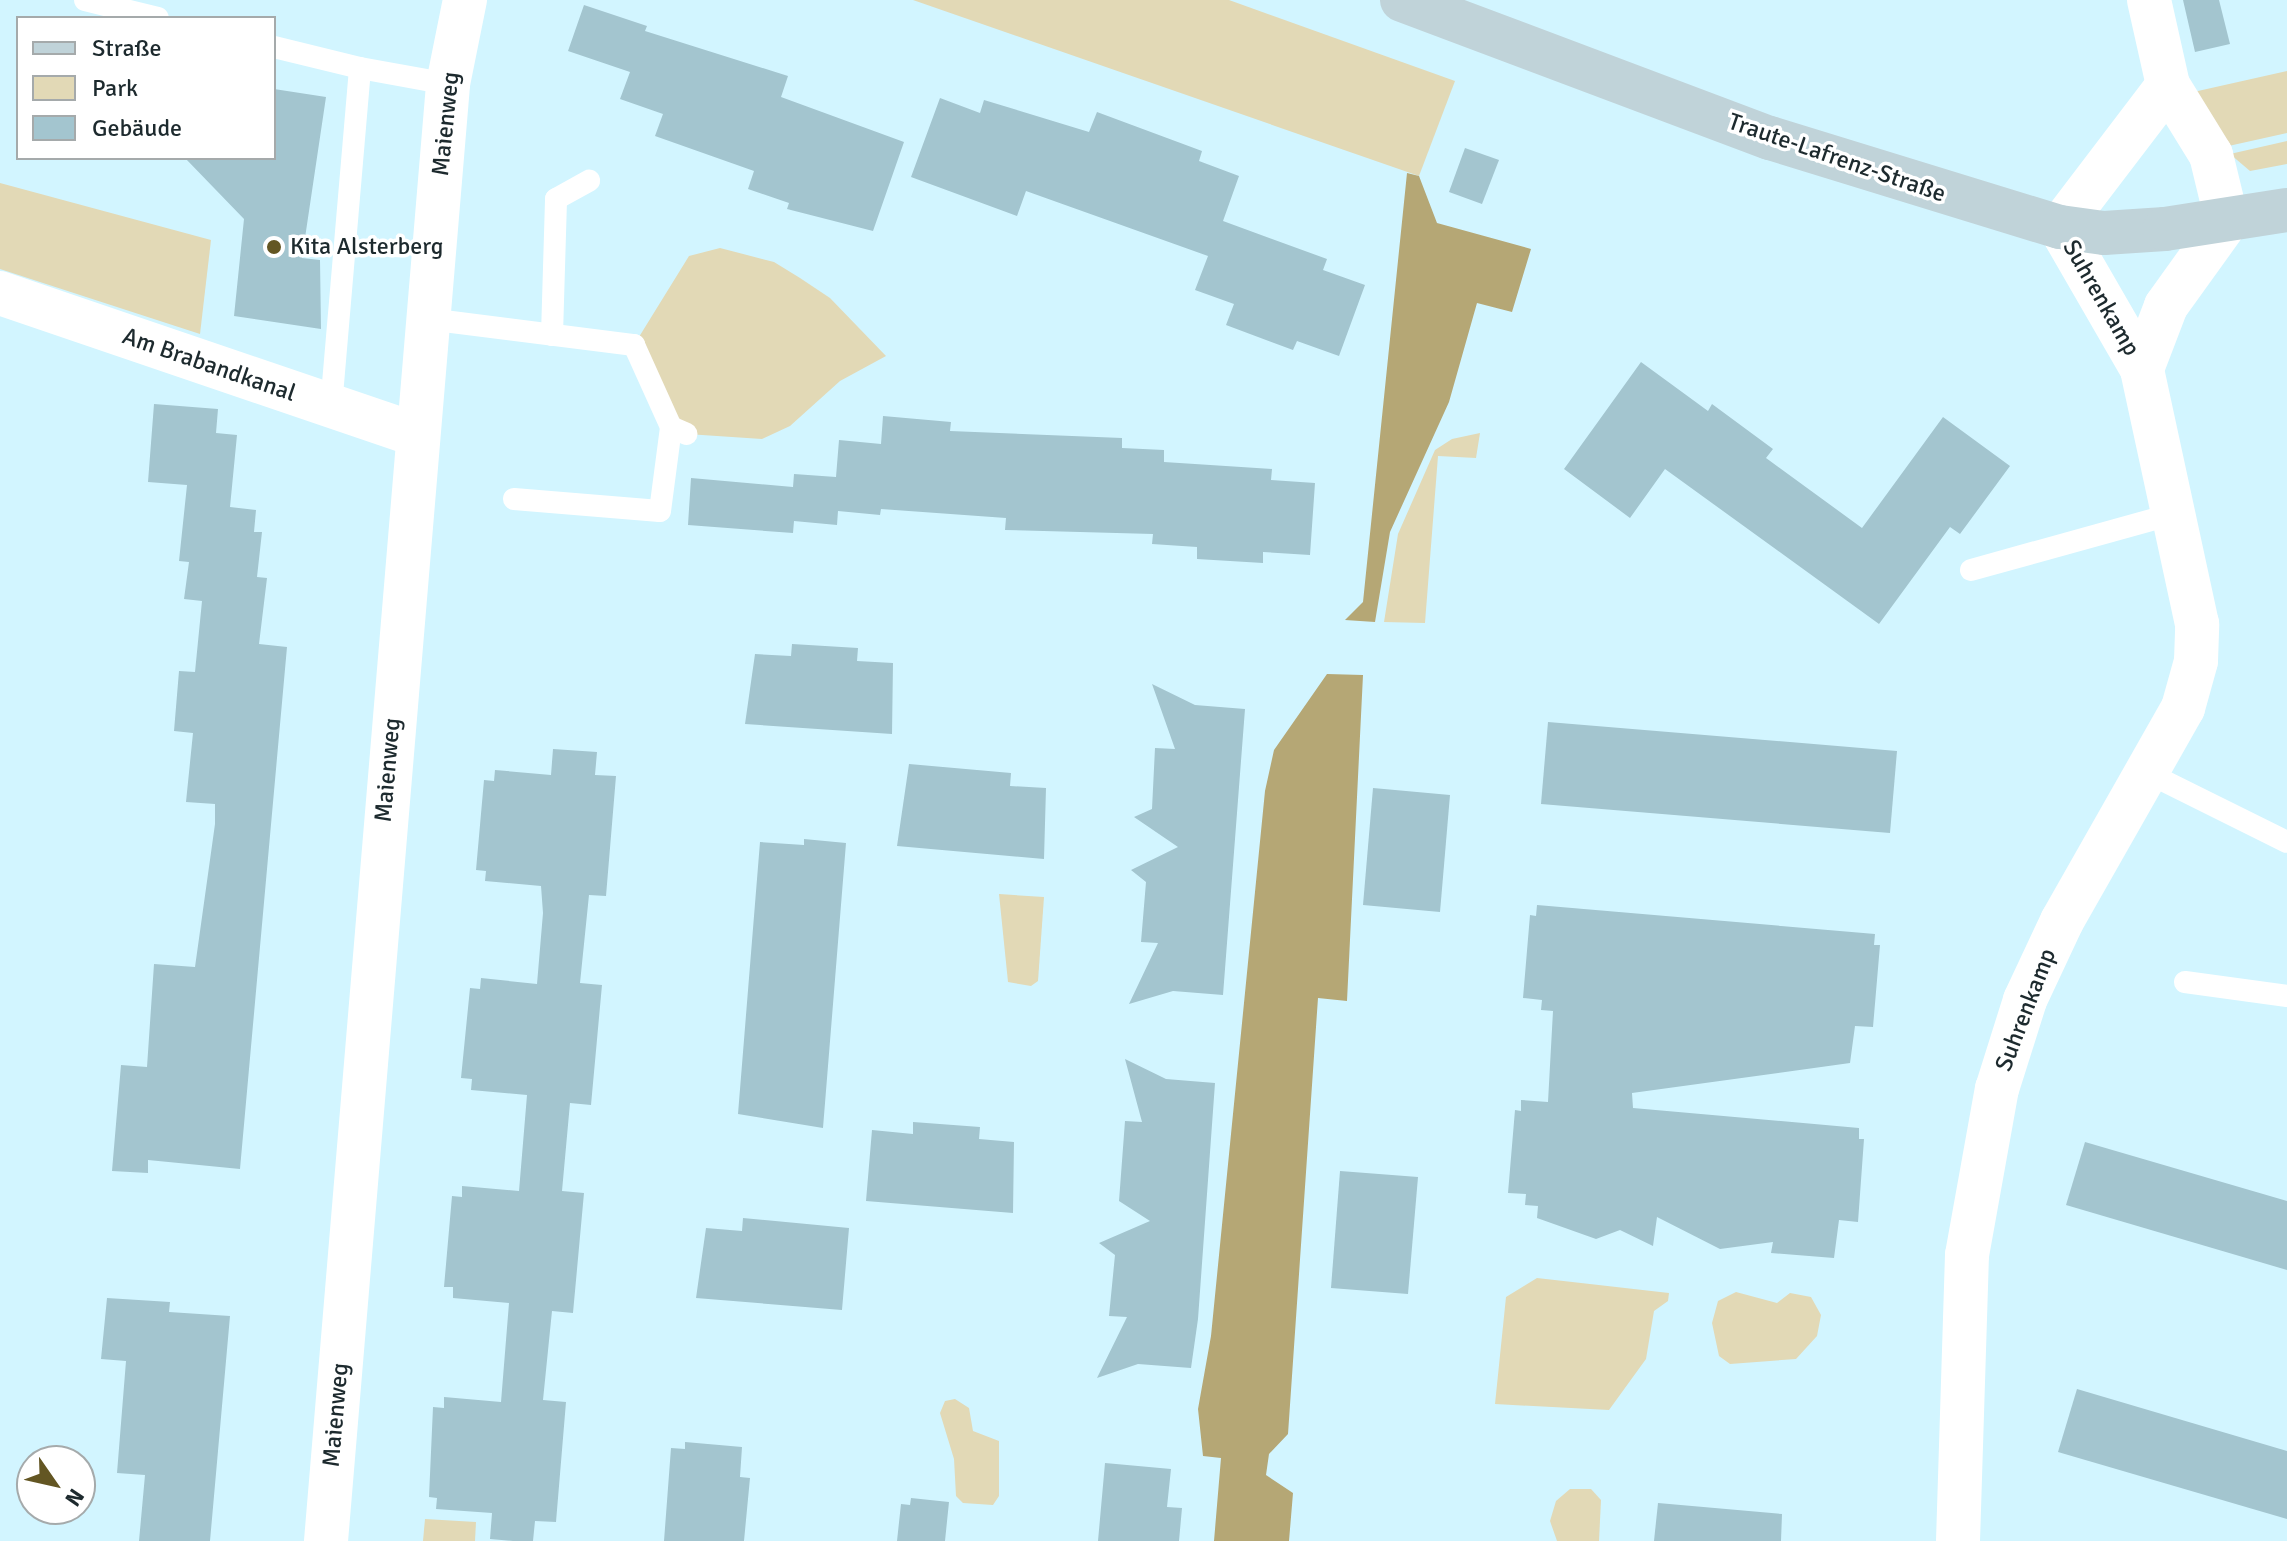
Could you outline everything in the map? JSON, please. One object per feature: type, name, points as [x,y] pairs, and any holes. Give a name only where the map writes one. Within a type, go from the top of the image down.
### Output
[{"type":"main road","name":"Traute-Lafrenz-Straße","points":[[1402,0],[1770,138],[2060,227],[2104,233],[2227,221],[2287,210]]},
{"type":"street","name":"Maienweg","points":[[326,1541],[448,84],[465,0]]},
{"type":"street","points":[[2149,0],[2168,85],[2211,155],[2227,221]]},
{"type":"street","points":[[2060,227],[2168,85]]},
{"type":"street","name":"Suhrenkamp","points":[[2142,369],[2166,306],[2227,221]]},
{"type":"street","name":"Suhrenkamp","points":[[1958,1541],[1967,1255],[1984,1141],[2025,1000],[2062,921],[2183,708],[2196,661],[2197,624],[2142,369],[2060,227]]},
{"type":"street","name":"Am Brabandkanal","points":[[0,293],[418,435]]},
{"type":"lane","points":[[85,0],[150,16]]},
{"type":"lane","points":[[276,47],[360,68],[448,84]]},
{"type":"lane","points":[[331,407],[360,68]]},
{"type":"lane","points":[[552,335],[556,199],[589,181]]},
{"type":"lane","points":[[428,319],[634,345],[679,431],[660,511],[514,499]]},
{"type":"lane","points":[[1971,570],[2173,514]]},
{"type":"lane","points":[[2146,772],[2287,842]]},
{"type":"lane","points":[[2185,982],[2287,996]]},
{"type":"green space","points":[[913,0],[1229,0],[1455,81],[1419,176]]},
{"type":"green space","points":[[2287,71],[2287,133],[2224,147],[2189,93]]},
{"type":"green space","points":[[2287,141],[2287,164],[2250,171],[2230,154]]},
{"type":"green space","points":[[0,183],[211,240],[200,334],[0,269]]},
{"type":"green space","points":[[720,248],[774,262],[800,278],[830,298],[886,356],[840,381],[790,426],[762,439],[687,434],[634,345],[689,256]]},
{"type":"green space","points":[[1480,433],[1476,458],[1438,456],[1425,623],[1384,622],[1398,534],[1435,450],[1452,439]]},
{"type":"green space","points":[[999,894],[1044,897],[1038,981],[1031,986],[1008,982]]},
{"type":"green space","points":[[1537,1278],[1669,1293],[1668,1301],[1654,1311],[1646,1359],[1609,1410],[1495,1404],[1506,1297]]},
{"type":"green space","points":[[1736,1292],[1777,1303],[1790,1293],[1811,1297],[1821,1315],[1817,1336],[1796,1359],[1730,1364],[1719,1356],[1712,1323],[1718,1301]]},
{"type":"green space","points":[[955,1399],[969,1408],[973,1431],[999,1441],[999,1496],[993,1505],[963,1503],[956,1496],[954,1459],[940,1413],[945,1401]]},
{"type":"green space","points":[[1570,1489],[1591,1489],[1601,1500],[1599,1541],[1557,1541],[1550,1521],[1556,1501]]},
{"type":"green space","points":[[425,1519],[476,1522],[475,1541],[423,1541]]},
{"type":"shaded area","points":[[1407,173],[1419,176],[1437,223],[1531,249],[1512,312],[1477,303],[1449,402],[1390,532],[1375,622],[1345,620],[1363,602]]},
{"type":"shaded area","points":[[1327,674],[1363,675],[1347,1001],[1318,998],[1288,1434],[1269,1454],[1266,1475],[1293,1493],[1289,1541],[1214,1541],[1221,1458],[1203,1456],[1198,1409],[1211,1336],[1265,791],[1274,750]]},
{"type":"building","points":[[2183,0],[2219,0],[2230,44],[2195,52]]},
{"type":"building","points":[[584,5],[647,26],[645,31],[788,76],[781,97],[904,142],[873,231],[787,209],[789,203],[748,189],[754,171],[655,136],[663,114],[620,99],[630,72],[568,51]]},
{"type":"building","points":[[276,89],[326,97],[302,258],[320,260],[321,329],[234,316],[244,219],[187,160],[276,160]]},
{"type":"building","points":[[940,98],[980,113],[984,100],[1089,132],[1097,112],[1202,151],[1199,161],[1239,176],[1223,221],[1327,259],[1323,270],[1365,285],[1339,356],[1297,341],[1293,350],[1226,325],[1234,304],[1195,290],[1208,256],[1026,191],[1017,216],[911,177]]},
{"type":"building","points":[[1465,148],[1499,160],[1482,204],[1449,192]]},
{"type":"building","points":[[1641,362],[1708,411],[1712,404],[1773,449],[1766,458],[1862,528],[1943,417],[2010,466],[1960,534],[1950,527],[1879,624],[1665,469],[1630,518],[1564,469]]},
{"type":"building","points":[[154,404],[218,409],[216,433],[237,435],[230,507],[256,510],[254,532],[262,532],[257,577],[267,578],[259,644],[287,647],[240,1169],[148,1160],[148,1173],[112,1171],[121,1065],[147,1067],[154,964],[195,967],[215,824],[215,804],[186,802],[193,733],[174,731],[179,671],[195,672],[202,601],[184,599],[189,562],[179,561],[187,485],[148,482]]},
{"type":"building","points":[[883,416],[951,422],[950,431],[1122,438],[1122,448],[1164,450],[1164,462],[1272,469],[1271,480],[1315,483],[1310,555],[1263,552],[1263,563],[1197,559],[1197,547],[1152,544],[1153,534],[1005,530],[1006,518],[881,509],[880,515],[838,511],[837,525],[794,521],[793,533],[688,525],[691,478],[793,487],[794,474],[836,477],[839,440],[881,444]]},
{"type":"building","points":[[792,644],[858,648],[857,661],[893,663],[892,734],[745,724],[755,654],[791,656]]},
{"type":"building","points":[[1152,684],[1195,705],[1245,709],[1223,995],[1173,991],[1129,1004],[1158,943],[1141,942],[1146,882],[1131,870],[1178,847],[1134,817],[1152,809],[1155,748],[1175,749]]},
{"type":"building","points":[[1548,722],[1897,751],[1890,833],[1541,804]]},
{"type":"building","points":[[553,749],[597,752],[595,775],[616,776],[606,896],[589,895],[580,983],[602,985],[591,1105],[570,1103],[562,1191],[584,1193],[573,1313],[552,1311],[543,1400],[566,1402],[556,1522],[535,1521],[533,1541],[513,1541],[490,1539],[492,1513],[436,1509],[437,1498],[429,1497],[433,1407],[444,1408],[444,1397],[501,1402],[509,1303],[453,1298],[453,1287],[444,1287],[452,1196],[462,1197],[462,1186],[519,1191],[527,1095],[471,1090],[472,1079],[461,1078],[470,988],[480,989],[481,978],[537,984],[543,913],[541,886],[485,881],[486,871],[476,870],[484,780],[494,781],[495,770],[551,775]]},
{"type":"building","points":[[909,764],[1011,773],[1010,786],[1046,788],[1044,859],[897,846]]},
{"type":"building","points":[[1373,788],[1450,795],[1440,912],[1363,905]]},
{"type":"building","points":[[804,839],[846,843],[823,1128],[738,1114],[760,842],[804,845]]},
{"type":"building","points":[[1537,905],[1875,934],[1874,945],[1880,945],[1873,1027],[1855,1026],[1850,1063],[1632,1093],[1633,1108],[1859,1128],[1859,1139],[1864,1139],[1858,1222],[1839,1220],[1834,1258],[1771,1253],[1773,1242],[1720,1249],[1657,1217],[1653,1246],[1620,1230],[1596,1239],[1537,1218],[1538,1206],[1525,1205],[1526,1194],[1508,1193],[1515,1110],[1521,1111],[1521,1100],[1548,1102],[1553,1011],[1541,1010],[1542,1000],[1523,998],[1530,915],[1536,916]]},
{"type":"building","points":[[1125,1059],[1166,1079],[1215,1083],[1198,1319],[1191,1368],[1138,1364],[1097,1378],[1127,1317],[1109,1316],[1115,1255],[1099,1243],[1150,1221],[1119,1201],[1125,1121],[1142,1122]]},
{"type":"building","points":[[913,1122],[980,1127],[979,1139],[1014,1142],[1013,1213],[866,1201],[872,1130],[913,1134]]},
{"type":"building","points":[[2085,1142],[2287,1201],[2287,1270],[2066,1205]]},
{"type":"building","points":[[1340,1171],[1418,1177],[1408,1294],[1331,1288]]},
{"type":"building","points":[[743,1218],[849,1228],[842,1310],[696,1298],[706,1228],[742,1231]]},
{"type":"building","points":[[107,1298],[170,1302],[169,1312],[230,1316],[210,1541],[139,1541],[145,1475],[117,1473],[126,1361],[101,1359]]},
{"type":"building","points":[[2077,1389],[2287,1451],[2287,1519],[2058,1452]]},
{"type":"building","points":[[685,1442],[742,1447],[740,1477],[750,1478],[744,1541],[664,1541],[671,1448],[685,1449]]},
{"type":"building","points":[[1105,1463],[1171,1469],[1167,1507],[1182,1508],[1179,1541],[1098,1541]]},
{"type":"building","points":[[911,1498],[949,1502],[945,1541],[897,1541],[901,1504],[910,1505]]},
{"type":"building","points":[[1658,1503],[1782,1514],[1781,1541],[1654,1541]]},
{"type":"place","name":"Kita Alsterberg","points":[[274,247]]}]
